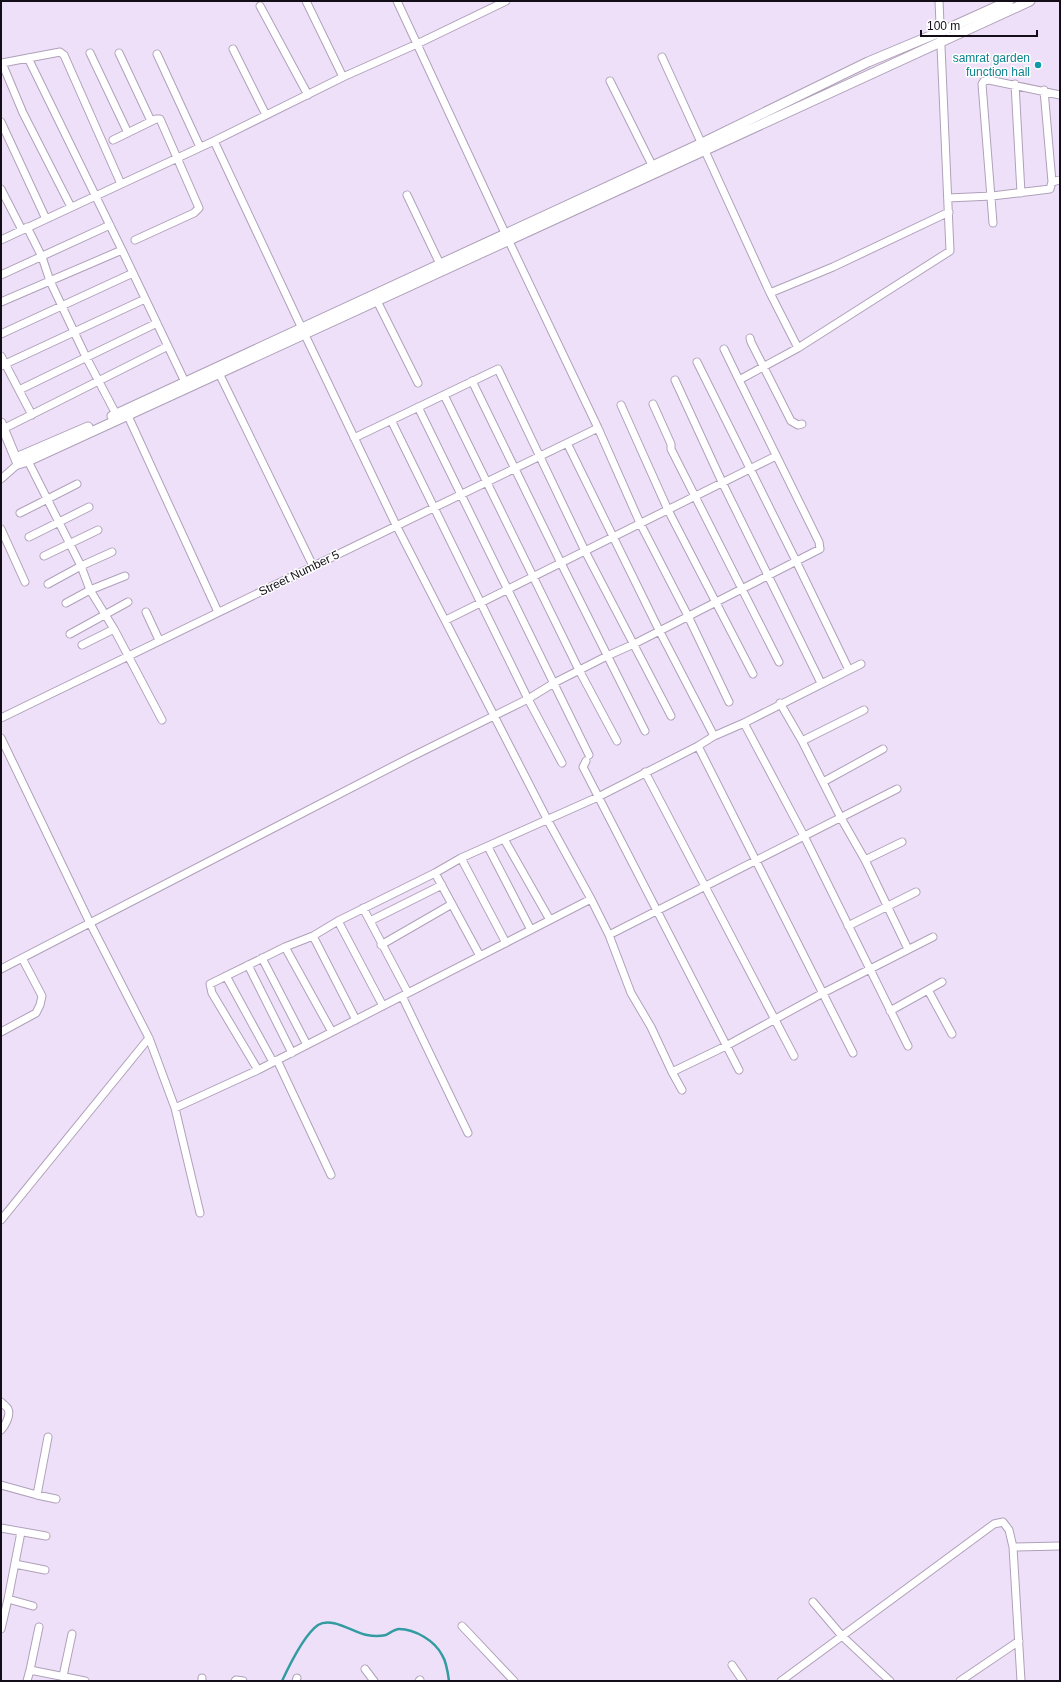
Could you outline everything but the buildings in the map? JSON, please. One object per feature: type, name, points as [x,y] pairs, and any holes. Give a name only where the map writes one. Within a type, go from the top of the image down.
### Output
[{"type":"street","points":[[306,1],[343,77]]},
{"type":"street","points":[[397,1],[506,236],[598,428],[640,523],[730,702]]},
{"type":"street","points":[[1,240],[214,141],[343,77],[417,44],[506,1]]},
{"type":"street","points":[[739,380],[798,348],[950,251],[939,1]]},
{"type":"street","points":[[750,124],[881,68],[1009,1]]},
{"type":"street","points":[[17,461],[28,460],[128,416],[218,370],[303,331],[440,264],[506,236],[704,146],[877,59],[940,37],[1030,1]]},
{"type":"street","points":[[260,6],[308,95]]},
{"type":"street","points":[[233,49],[266,115]]},
{"type":"street","points":[[72,207],[23,113],[1,63],[60,52],[64,55],[121,184]]},
{"type":"street","points":[[90,54],[128,133]]},
{"type":"street","points":[[119,54],[151,121]]},
{"type":"street","points":[[158,54],[200,147]]},
{"type":"street","points":[[662,57],[770,292],[798,348]]},
{"type":"street","points":[[28,58],[185,382]]},
{"type":"street","points":[[877,59],[881,68]]},
{"type":"street","points":[[993,222],[982,84],[984,81],[989,80],[1044,90],[1060,95]]},
{"type":"street","points":[[610,81],[652,165]]},
{"type":"street","points":[[1015,84],[1021,193]]},
{"type":"street","points":[[948,198],[992,196],[1050,189],[1052,182],[1044,90]]},
{"type":"street","points":[[113,140],[151,121],[160,119],[199,208],[198,210],[135,240]]},
{"type":"street","points":[[1,122],[46,219]]},
{"type":"street","points":[[214,141],[396,525],[547,819],[591,899],[609,935],[631,993],[651,1027],[682,1090]]},
{"type":"street","points":[[303,331],[377,301],[652,165],[704,146]]},
{"type":"street","points":[[1052,182],[1060,180]]},
{"type":"street","points":[[1,189],[42,257],[50,281],[74,332],[116,414]]},
{"type":"street","points":[[407,194],[440,264]]},
{"type":"street","points":[[770,292],[834,267],[949,212]]},
{"type":"street","points":[[1,275],[110,225]]},
{"type":"street","points":[[1,302],[122,250]]},
{"type":"street","points":[[1,334],[133,273]]},
{"type":"street","points":[[3,365],[145,298]]},
{"type":"street","points":[[377,301],[418,383]]},
{"type":"street","points":[[19,390],[157,323]]},
{"type":"street","points":[[750,338],[791,421],[798,425],[802,424]]},
{"type":"street","points":[[17,461],[2,426],[32,415],[168,346]]},
{"type":"street","points":[[1,969],[528,699],[579,670],[742,590],[818,550],[820,546],[724,349]]},
{"type":"street","points":[[1,356],[3,365],[19,390],[32,415]]},
{"type":"street","points":[[697,362],[796,561],[848,670]]},
{"type":"street","points":[[354,438],[498,369],[585,551],[671,716]]},
{"type":"street","points":[[1,479],[17,461],[185,382],[218,370]]},
{"type":"street","points":[[218,370],[313,566]]},
{"type":"street","points":[[675,380],[722,482],[821,683]]},
{"type":"street","points":[[472,381],[645,731]]},
{"type":"street","points":[[444,395],[579,670],[617,741]]},
{"type":"street","points":[[621,404],[668,510],[753,674]]},
{"type":"street","points":[[653,404],[671,444],[671,449],[779,662]]},
{"type":"street","points":[[418,407],[554,683],[588,758],[583,767],[739,1070]]},
{"type":"street","points":[[128,416],[218,612]]},
{"type":"street","points":[[391,420],[528,699],[562,763]]},
{"type":"street","name":"Street Number 5","points":[[1,718],[598,428]]},
{"type":"street","points":[[567,443],[659,630],[714,736]]},
{"type":"street","points":[[446,620],[776,456]]},
{"type":"street","points":[[28,460],[81,566],[90,590],[114,629],[162,720]]},
{"type":"street","points":[[20,513],[77,484]]},
{"type":"street","points":[[29,537],[89,507]]},
{"type":"street","points":[[1,529],[25,582]]},
{"type":"street","points":[[44,556],[98,530]]},
{"type":"street","points":[[48,584],[81,566],[112,552]]},
{"type":"street","points":[[66,603],[90,590],[125,576]]},
{"type":"street","points":[[70,634],[128,602]]},
{"type":"street","points":[[146,612],[160,640]]},
{"type":"street","points":[[82,644],[114,629]]},
{"type":"street","points":[[258,1070],[212,993],[210,984],[285,947],[314,936],[338,921],[435,873],[461,858],[598,797],[698,746],[714,736],[744,723],[780,703],[861,664]]},
{"type":"street","points":[[780,703],[802,741],[841,818],[865,860],[908,949]]},
{"type":"street","points":[[802,741],[864,710]]},
{"type":"street","points":[[744,723],[804,836],[908,1046]]},
{"type":"street","points":[[1,738],[90,923],[149,1038],[175,1108],[200,1213]]},
{"type":"street","points":[[698,746],[854,1053]]},
{"type":"street","points":[[823,782],[883,749]]},
{"type":"street","points":[[645,772],[794,1056]]},
{"type":"street","points":[[609,935],[897,789]]},
{"type":"street","points":[[504,838],[550,920]]},
{"type":"street","points":[[865,860],[902,842]]},
{"type":"street","points":[[488,847],[531,930]]},
{"type":"street","points":[[461,858],[506,943]]},
{"type":"street","points":[[435,873],[480,956]]},
{"type":"street","points":[[370,920],[442,885]]},
{"type":"street","points":[[848,926],[916,892]]},
{"type":"street","points":[[175,1108],[258,1070],[591,899]]},
{"type":"street","points":[[381,945],[452,904]]},
{"type":"street","points":[[363,908],[370,920],[468,1133]]},
{"type":"street","points":[[338,921],[383,1006]]},
{"type":"street","points":[[314,936],[356,1020]]},
{"type":"street","points":[[672,1072],[726,1046],[823,992],[933,937]]},
{"type":"street","points":[[285,947],[332,1032]]},
{"type":"street","points":[[1,1032],[36,1013],[40,1005],[42,996],[22,958]]},
{"type":"street","points":[[262,958],[307,1045]]},
{"type":"street","points":[[248,965],[292,1052]]},
{"type":"street","points":[[226,976],[275,1061],[331,1175]]},
{"type":"street","points":[[890,1011],[942,982]]},
{"type":"street","points":[[928,990],[952,1034]]},
{"type":"street","points":[[1,1220],[149,1038]]},
{"type":"street","points":[[1,1402],[9,1412],[5,1426],[1,1430]]},
{"type":"street","points":[[37,1495],[48,1437]]},
{"type":"street","points":[[1,1484],[37,1495],[56,1498]]},
{"type":"street","points":[[781,1681],[994,1524],[1003,1522],[1009,1530],[1013,1547],[1021,1681]]},
{"type":"street","points":[[1,1528],[46,1536]]},
{"type":"street","points":[[1,1629],[21,1532]]},
{"type":"street","points":[[1013,1547],[1060,1546]]},
{"type":"street","points":[[15,1564],[45,1570]]},
{"type":"street","points":[[8,1598],[33,1606]]},
{"type":"street","points":[[814,1602],[842,1636],[890,1681]]},
{"type":"street","points":[[462,1626],[514,1681]]},
{"type":"street","points":[[27,1681],[39,1627]]},
{"type":"street","points":[[63,1676],[72,1634]]},
{"type":"street","points":[[960,1681],[1019,1641]]},
{"type":"street","points":[[732,1665],[743,1681]]},
{"type":"street","points":[[365,1669],[374,1681]]},
{"type":"street","points":[[30,1670],[85,1681]]},
{"type":"street","points":[[235,1681],[243,1681]]},
{"type":"waterway","points":[[282,1681],[308,1635],[318,1625],[330,1622],[362,1634],[369,1635],[386,1635],[399,1629],[418,1634],[430,1641],[439,1650],[445,1660],[449,1681]]},
{"type":"place","name":"samrat garden function hall","points":[[1038,65]]}]
